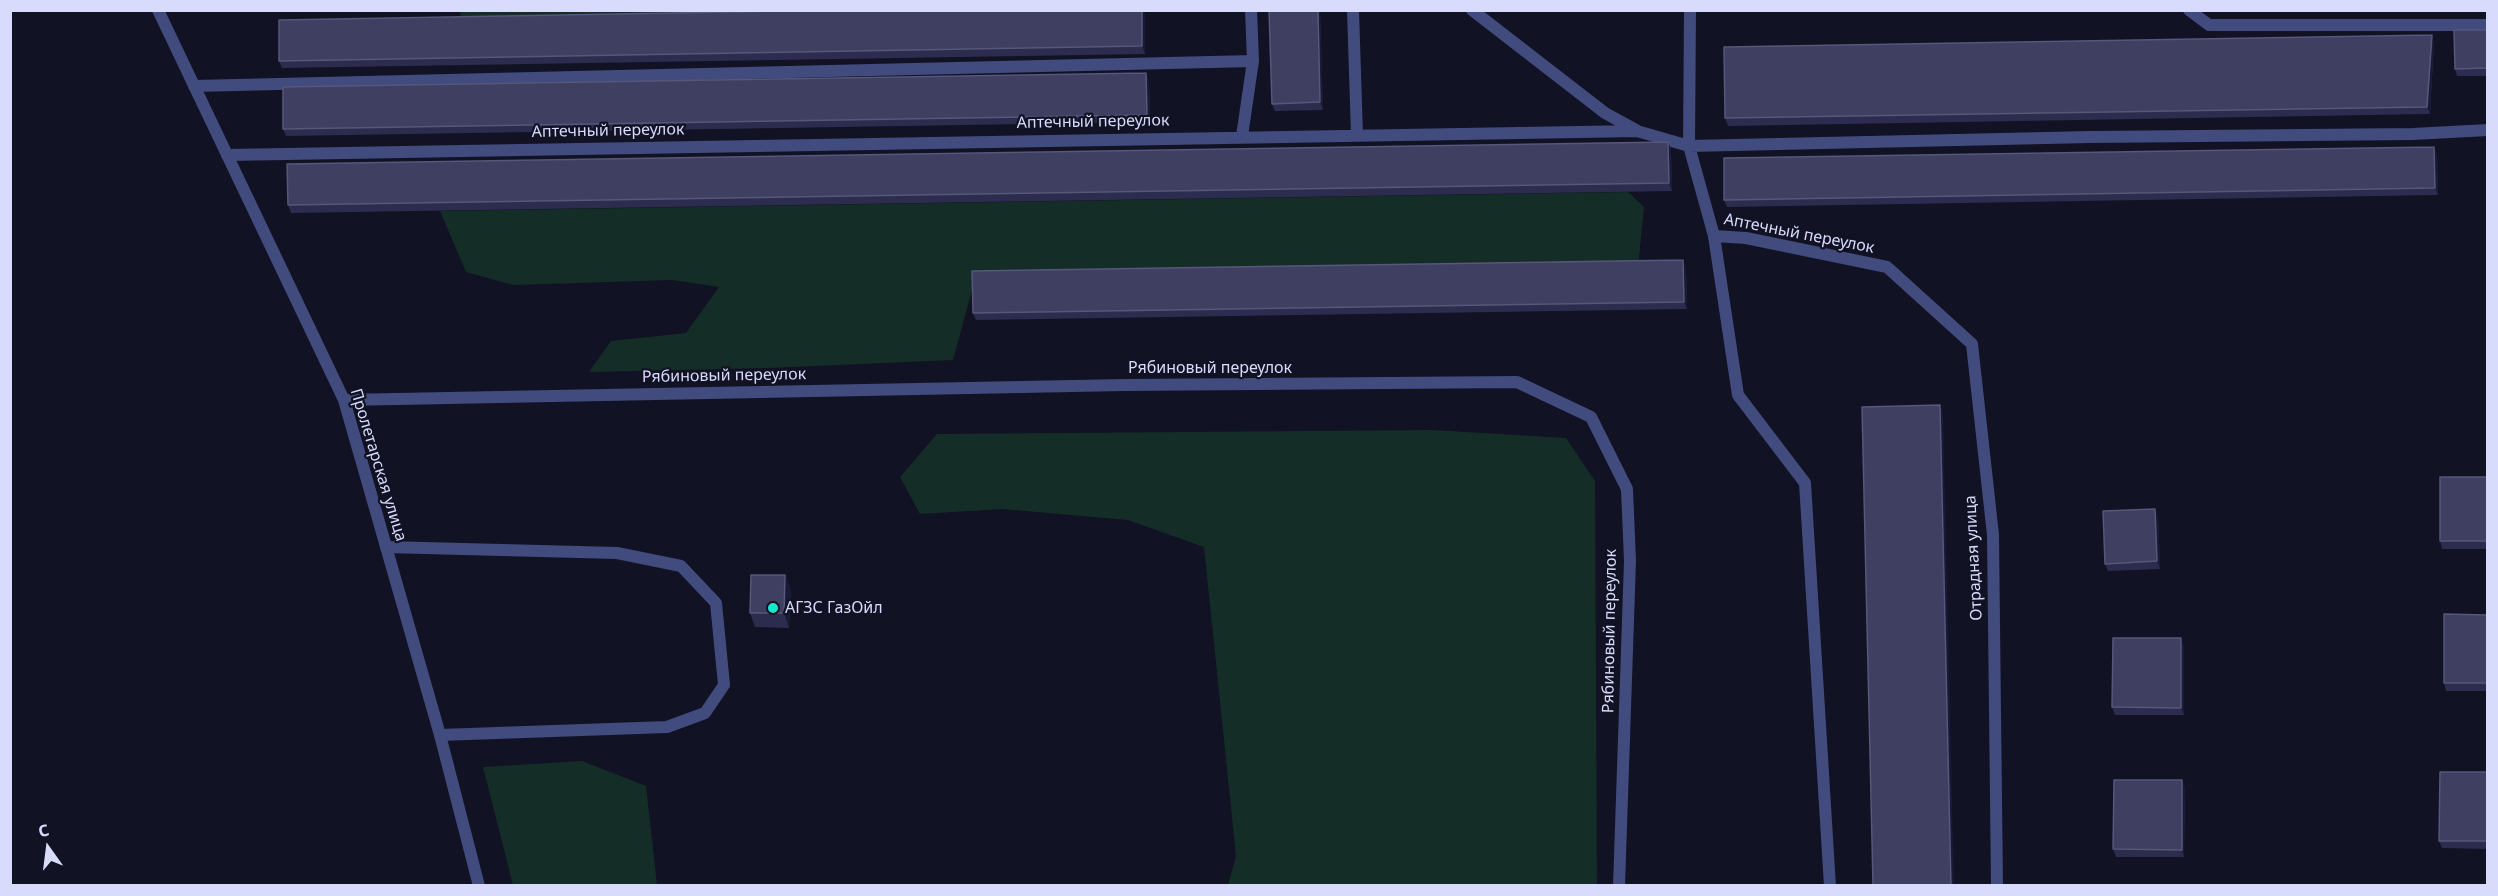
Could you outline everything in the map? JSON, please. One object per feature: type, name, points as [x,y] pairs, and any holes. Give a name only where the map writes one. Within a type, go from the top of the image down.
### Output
[{"type":"street","name":"Пролетарская улица","points":[[158,10],[344,400],[440,735],[479,885]]},
{"type":"street","points":[[1242,136],[1253,61],[1251,10]]},
{"type":"street","points":[[1353,10],[1357,135]]},
{"type":"street","points":[[1472,10],[1605,113],[1637,131]]},
{"type":"street","points":[[1690,10],[1689,146],[2090,137],[2413,134],[2487,130]]},
{"type":"street","points":[[2189,10],[2209,25],[2487,26]]},
{"type":"street","points":[[194,87],[1253,61]]},
{"type":"street","name":"Аптечный переулок","points":[[227,155],[1637,131],[1689,146],[1714,236],[1746,238],[1887,267]]},
{"type":"street","points":[[1714,236],[1738,394],[1805,483],[1830,885]]},
{"type":"street","name":"Отрадная улица","points":[[1887,267],[1972,344],[1993,535],[1997,885]]},
{"type":"street","name":"Рябиновый переулок","points":[[344,400],[1125,385],[1516,382],[1591,417],[1627,489],[1630,561],[1619,885]]},
{"type":"street","points":[[386,547],[617,553],[681,566],[716,603],[724,684],[705,712],[667,727],[440,735]]},
{"type":"green space","points":[[460,10],[790,11],[461,24]]},
{"type":"green space","points":[[1628,192],[1644,207],[1638,268],[975,279],[953,360],[768,368],[589,372],[611,341],[686,333],[719,287],[672,280],[513,285],[466,272],[440,211]]},
{"type":"green space","points":[[1433,430],[1566,438],[1595,481],[1597,885],[1228,885],[1236,856],[1204,547],[1128,520],[1002,509],[920,514],[900,477],[937,434]]},
{"type":"green space","points":[[582,761],[646,786],[657,885],[513,885],[483,767]]},
{"type":"building","points":[[841,10],[1142,10],[1142,46],[279,61],[279,20]]},
{"type":"building","points":[[1269,10],[1318,10],[1320,102],[1272,104]]},
{"type":"building","points":[[2454,30],[2487,30],[2487,68],[2455,69]]},
{"type":"building","points":[[2432,35],[2427,107],[1725,118],[1724,47]]},
{"type":"building","points":[[1146,73],[1147,115],[283,129],[283,87]]},
{"type":"building","points":[[1668,142],[1669,183],[288,205],[287,164]]},
{"type":"building","points":[[2434,147],[2435,188],[1724,200],[1724,158]]},
{"type":"building","points":[[1683,260],[1684,302],[973,313],[972,271]]},
{"type":"building","points":[[1940,405],[1951,885],[1873,885],[1862,407]]},
{"type":"building","points":[[2440,477],[2487,477],[2487,541],[2440,541]]},
{"type":"building","points":[[2155,509],[2157,561],[2105,564],[2103,511]]},
{"type":"building","points":[[751,575],[785,575],[784,613],[750,613]]},
{"type":"building","points":[[2444,614],[2487,615],[2487,683],[2444,683]]},
{"type":"building","points":[[2113,638],[2181,638],[2181,708],[2112,707]]},
{"type":"building","points":[[2440,772],[2487,772],[2487,841],[2439,841]]},
{"type":"building","points":[[2114,780],[2182,780],[2182,850],[2113,849]]},
{"type":"place","name":"АГЗС ГазОйл","points":[[773,608]]}]
